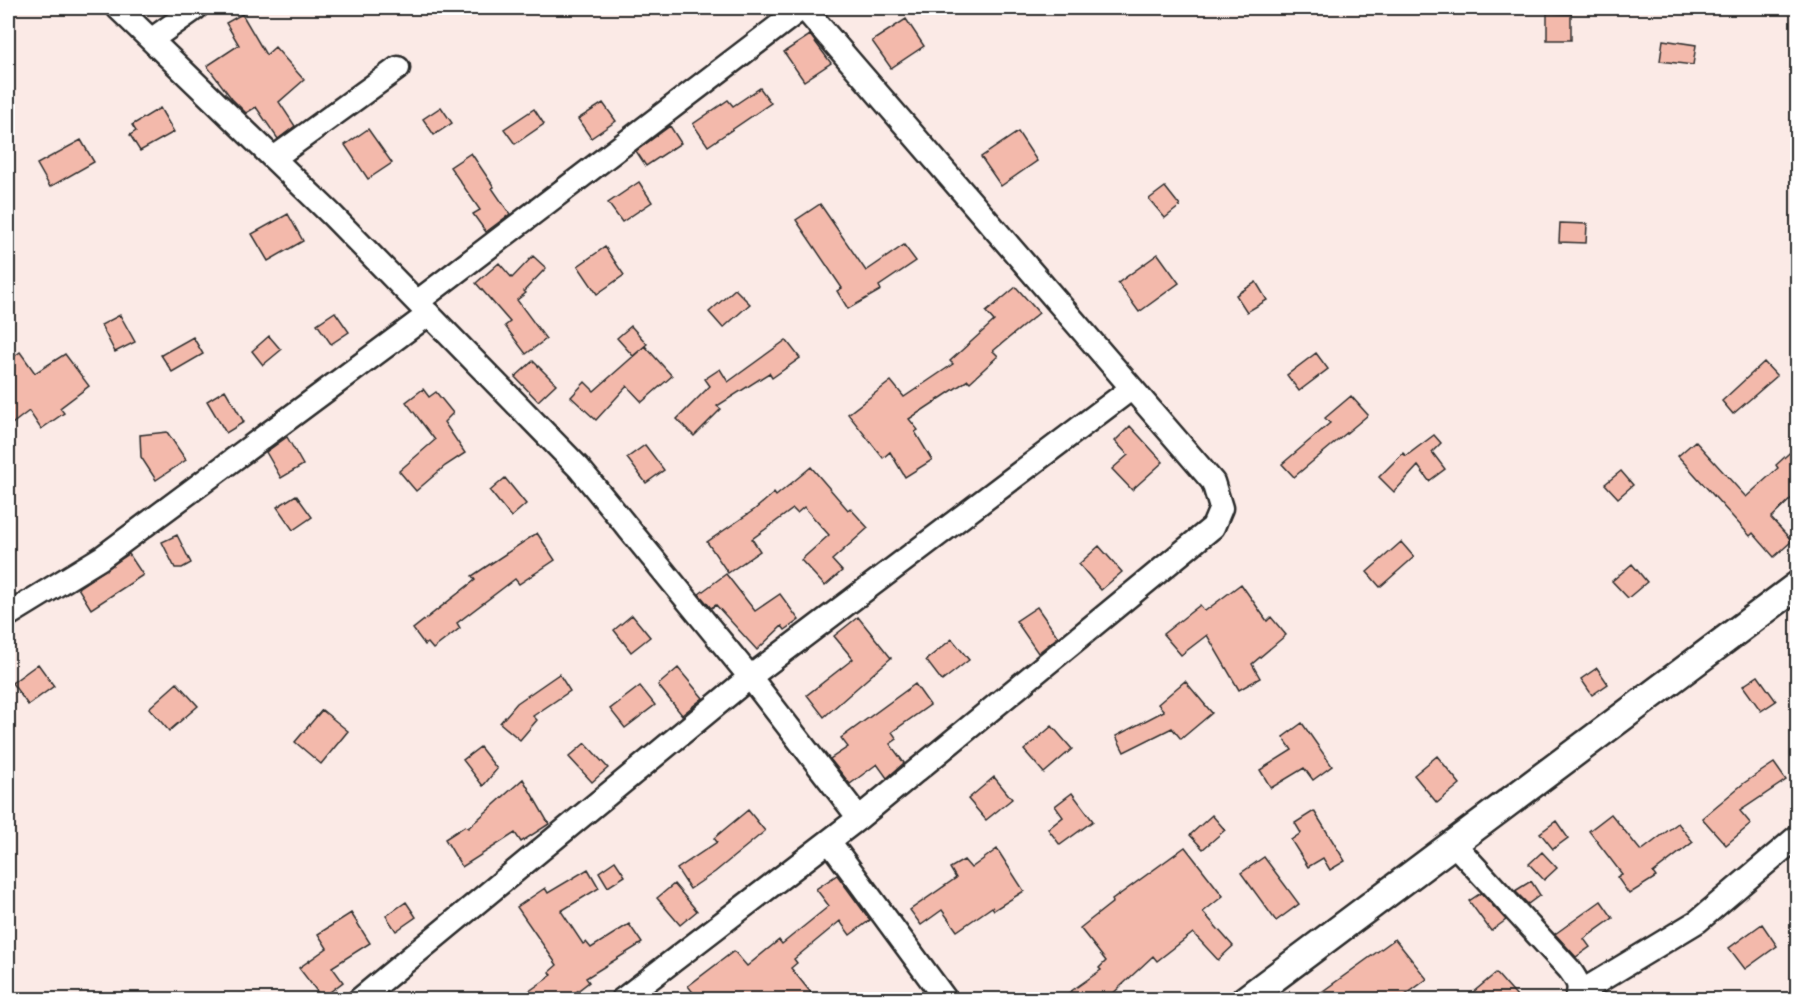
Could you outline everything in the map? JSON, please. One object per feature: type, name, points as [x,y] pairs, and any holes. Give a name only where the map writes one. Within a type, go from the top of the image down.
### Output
[{"type":"street","points":[[118,8],[331,214],[579,468],[750,677],[859,818]]},
{"type":"street","points":[[151,40],[196,8]]},
{"type":"street","points":[[8,615],[101,558],[803,8],[1213,482],[1221,508],[1213,527],[859,818],[622,999]]},
{"type":"street","points":[[274,158],[398,68]]},
{"type":"street","points":[[359,999],[750,677],[1132,388]]},
{"type":"street","points":[[1245,999],[1797,585]]},
{"type":"street","points":[[1577,996],[1698,921],[1797,836]]},
{"type":"street","points":[[829,841],[935,996]]},
{"type":"street","points":[[1453,843],[1569,969],[1579,982],[1577,996]]},
{"type":"building","points":[[1547,13],[1571,14],[1571,40],[1547,40]]},
{"type":"building","points":[[242,14],[266,55],[275,47],[304,80],[279,102],[295,126],[278,139],[256,107],[246,113],[232,99],[207,66],[239,45],[226,23]]},
{"type":"building","points":[[906,19],[924,46],[891,68],[872,41]]},
{"type":"building","points":[[810,35],[831,63],[804,81],[784,52]]},
{"type":"building","points":[[1663,40],[1696,45],[1693,65],[1660,61]]},
{"type":"building","points":[[760,88],[771,103],[708,146],[693,124],[728,100],[733,106]]},
{"type":"building","points":[[603,103],[616,121],[591,138],[578,119]]},
{"type":"building","points":[[441,107],[452,123],[434,135],[423,119]]},
{"type":"building","points":[[160,108],[174,132],[140,151],[130,135],[136,131],[132,125]]},
{"type":"building","points":[[534,109],[544,124],[515,144],[504,129]]},
{"type":"building","points":[[670,126],[681,143],[646,166],[636,151]]},
{"type":"building","points":[[368,129],[392,163],[368,179],[345,145]]},
{"type":"building","points":[[1018,132],[1037,161],[1001,186],[981,157]]},
{"type":"building","points":[[81,140],[94,162],[50,187],[37,164]]},
{"type":"building","points":[[471,153],[510,214],[486,232],[473,214],[480,210],[450,167]]},
{"type":"building","points":[[639,182],[652,202],[622,222],[608,203]]},
{"type":"building","points":[[1165,187],[1180,206],[1165,218],[1149,199]]},
{"type":"building","points":[[820,204],[866,271],[904,245],[916,261],[879,286],[881,290],[848,309],[837,291],[842,288],[796,220]]},
{"type":"building","points":[[288,214],[303,241],[268,261],[252,234]]},
{"type":"building","points":[[1560,223],[1587,224],[1586,243],[1559,242]]},
{"type":"building","points":[[605,247],[624,275],[597,294],[578,266]]},
{"type":"building","points":[[1158,254],[1179,283],[1139,312],[1118,283]]},
{"type":"building","points":[[533,256],[546,268],[524,291],[526,293],[517,300],[546,339],[526,354],[505,326],[510,322],[476,283],[499,263],[512,278]]},
{"type":"building","points":[[1256,282],[1267,300],[1247,312],[1236,295]]},
{"type":"building","points":[[1016,287],[1039,313],[993,351],[998,356],[970,382],[968,380],[909,419],[918,430],[915,432],[932,460],[905,477],[890,452],[883,458],[848,414],[891,381],[904,397],[953,364],[950,361],[994,321],[986,312]]},
{"type":"building","points":[[735,289],[750,304],[723,328],[709,312]]},
{"type":"building","points":[[335,312],[349,332],[331,344],[317,324]]},
{"type":"building","points":[[120,315],[135,342],[115,352],[101,325]]},
{"type":"building","points":[[631,326],[647,344],[633,356],[617,338]]},
{"type":"building","points":[[269,336],[281,350],[263,365],[252,351]]},
{"type":"building","points":[[193,337],[203,354],[172,372],[161,355]]},
{"type":"building","points":[[786,340],[800,358],[772,378],[769,373],[717,406],[721,409],[694,436],[677,419],[710,386],[705,379],[720,369],[728,382]]},
{"type":"building","points":[[645,346],[672,376],[642,402],[627,386],[596,420],[571,397],[585,382],[594,391]]},
{"type":"building","points":[[20,352],[35,373],[65,354],[89,386],[60,408],[64,413],[41,429],[29,411],[8,427],[8,361]]},
{"type":"building","points":[[1316,353],[1328,369],[1299,391],[1287,375]]},
{"type":"building","points":[[533,361],[556,384],[538,401],[515,377]]},
{"type":"building","points":[[1764,362],[1777,376],[1733,414],[1722,401]]},
{"type":"building","points":[[423,389],[429,397],[436,392],[453,413],[444,422],[465,453],[445,466],[416,491],[399,471],[435,440],[406,402]]},
{"type":"building","points":[[225,390],[244,422],[226,433],[207,401]]},
{"type":"building","points":[[1351,396],[1368,415],[1294,477],[1282,464],[1330,423],[1325,418]]},
{"type":"building","points":[[1130,426],[1163,462],[1132,490],[1112,469],[1128,455],[1115,441]]},
{"type":"building","points":[[167,432],[186,460],[156,480],[141,457],[140,435]]},
{"type":"building","points":[[1434,435],[1441,443],[1432,452],[1445,469],[1429,481],[1418,466],[1394,492],[1379,477],[1403,453],[1406,456]]},
{"type":"building","points":[[287,437],[303,465],[281,478],[266,452]]},
{"type":"building","points":[[1695,441],[1746,497],[1778,468],[1776,465],[1797,446],[1797,493],[1771,518],[1792,541],[1774,557],[1753,533],[1750,536],[1678,456]]},
{"type":"building","points":[[645,445],[664,470],[646,483],[627,458]]},
{"type":"building","points":[[811,467],[848,510],[850,508],[868,528],[832,560],[842,571],[825,586],[801,560],[829,535],[804,507],[797,513],[793,509],[752,539],[760,551],[728,573],[707,542],[754,510],[774,493],[776,496]]},
{"type":"building","points":[[1621,471],[1633,485],[1618,498],[1605,484]]},
{"type":"building","points":[[505,478],[526,504],[511,517],[490,491]]},
{"type":"building","points":[[296,495],[312,517],[293,530],[277,507]]},
{"type":"building","points":[[537,533],[555,560],[519,584],[515,579],[457,623],[460,628],[433,649],[428,643],[425,645],[413,629],[475,580],[472,576]]},
{"type":"building","points":[[177,535],[191,563],[182,568],[175,568],[162,542]]},
{"type":"building","points":[[1401,542],[1414,557],[1380,587],[1367,572]]},
{"type":"building","points":[[1099,546],[1122,572],[1101,590],[1079,564]]},
{"type":"building","points":[[129,554],[143,575],[91,609],[78,588]]},
{"type":"building","points":[[1632,564],[1647,582],[1628,598],[1612,581]]},
{"type":"building","points":[[726,574],[755,611],[780,594],[799,620],[785,630],[782,626],[757,650],[716,605],[711,608],[699,594]]},
{"type":"building","points":[[1241,584],[1267,621],[1271,617],[1286,635],[1252,664],[1260,678],[1239,690],[1207,635],[1181,655],[1163,634],[1200,605],[1205,611]]},
{"type":"building","points":[[1037,607],[1058,637],[1038,653],[1016,621]]},
{"type":"building","points":[[632,615],[650,637],[631,652],[614,630]]},
{"type":"building","points":[[858,617],[891,658],[824,717],[807,695],[853,659],[834,636]]},
{"type":"building","points":[[952,639],[969,660],[942,681],[926,660]]},
{"type":"building","points":[[38,664],[54,686],[28,705],[12,683]]},
{"type":"building","points":[[678,668],[703,698],[682,715],[658,685]]},
{"type":"building","points":[[1597,668],[1608,684],[1592,695],[1581,679]]},
{"type":"building","points":[[559,674],[570,691],[533,716],[537,720],[520,740],[500,723],[517,703]]},
{"type":"building","points":[[1758,676],[1776,701],[1761,711],[1743,686]]},
{"type":"building","points":[[1185,681],[1212,713],[1181,739],[1172,728],[1124,752],[1116,736],[1164,711],[1158,704]]},
{"type":"building","points":[[177,683],[198,706],[169,731],[149,708]]},
{"type":"building","points":[[915,684],[930,705],[892,732],[897,739],[890,744],[904,763],[887,778],[877,764],[850,784],[830,759],[848,747],[841,738]]},
{"type":"building","points":[[640,686],[655,705],[625,728],[610,709]]},
{"type":"building","points":[[322,710],[348,731],[321,764],[295,742]]},
{"type":"building","points":[[1302,723],[1332,766],[1313,780],[1304,768],[1271,788],[1260,770],[1292,750],[1283,737]]},
{"type":"building","points":[[1052,726],[1072,749],[1044,773],[1024,750]]},
{"type":"building","points":[[585,743],[608,768],[592,782],[569,757]]},
{"type":"building","points":[[480,747],[497,769],[483,786],[463,760]]},
{"type":"building","points":[[1437,756],[1460,784],[1437,803],[1414,775]]},
{"type":"building","points":[[1774,763],[1786,780],[1740,811],[1751,824],[1726,845],[1702,818],[1744,783]]},
{"type":"building","points":[[994,777],[1012,799],[986,820],[968,799]]},
{"type":"building","points":[[523,779],[549,824],[521,842],[515,833],[462,867],[445,839],[465,826],[468,828]]},
{"type":"building","points":[[1072,793],[1093,821],[1060,845],[1048,829],[1063,817],[1055,806]]},
{"type":"building","points":[[748,810],[765,831],[715,872],[690,889],[677,869],[717,842],[714,838]]},
{"type":"building","points":[[1314,811],[1345,861],[1330,870],[1323,858],[1308,867],[1291,840],[1301,833],[1295,823]]},
{"type":"building","points":[[1611,814],[1641,851],[1678,823],[1693,842],[1653,873],[1656,877],[1629,894],[1617,877],[1622,874],[1589,831]]},
{"type":"building","points":[[1212,815],[1225,830],[1203,849],[1190,835]]},
{"type":"building","points":[[1556,821],[1568,838],[1553,849],[1540,833]]},
{"type":"building","points":[[1185,847],[1223,896],[1203,912],[1233,946],[1218,960],[1193,933],[1157,961],[1153,956],[1107,999],[1060,999],[1101,970],[1099,968],[1106,961],[1080,928],[1113,902],[1112,900]]},
{"type":"building","points":[[997,849],[1024,891],[994,910],[992,907],[957,931],[942,910],[921,925],[910,910],[956,878],[950,868],[964,860],[971,868]]},
{"type":"building","points":[[1542,852],[1557,868],[1544,880],[1529,864]]},
{"type":"building","points":[[1264,857],[1299,904],[1276,921],[1241,873]]},
{"type":"building","points":[[615,861],[625,876],[608,887],[599,872]]},
{"type":"building","points":[[588,869],[599,888],[561,911],[583,944],[586,942],[591,948],[629,924],[642,943],[586,978],[589,982],[567,999],[518,999],[552,975],[549,972],[557,965],[517,907],[545,888],[548,893]]},
{"type":"building","points":[[837,875],[870,920],[850,935],[840,921],[794,959],[797,963],[791,968],[816,999],[698,999],[688,986],[734,951],[747,966],[779,940],[782,944],[829,906],[816,889]]},
{"type":"building","points":[[1531,881],[1540,895],[1528,904],[1515,891]]},
{"type":"building","points":[[674,884],[697,911],[680,925],[657,898]]},
{"type":"building","points":[[1481,893],[1506,920],[1491,931],[1469,901]]},
{"type":"building","points":[[1601,901],[1613,918],[1584,939],[1590,947],[1576,957],[1555,934]]},
{"type":"building","points":[[406,902],[416,917],[396,931],[386,916]]},
{"type":"building","points":[[351,913],[370,943],[332,967],[343,982],[322,998],[299,968],[327,948],[318,934]]},
{"type":"building","points":[[1762,924],[1777,946],[1745,969],[1729,948]]},
{"type":"building","points":[[1395,939],[1427,979],[1400,999],[1312,999]]},
{"type":"building","points":[[1496,973],[1519,999],[1465,999]]}]
